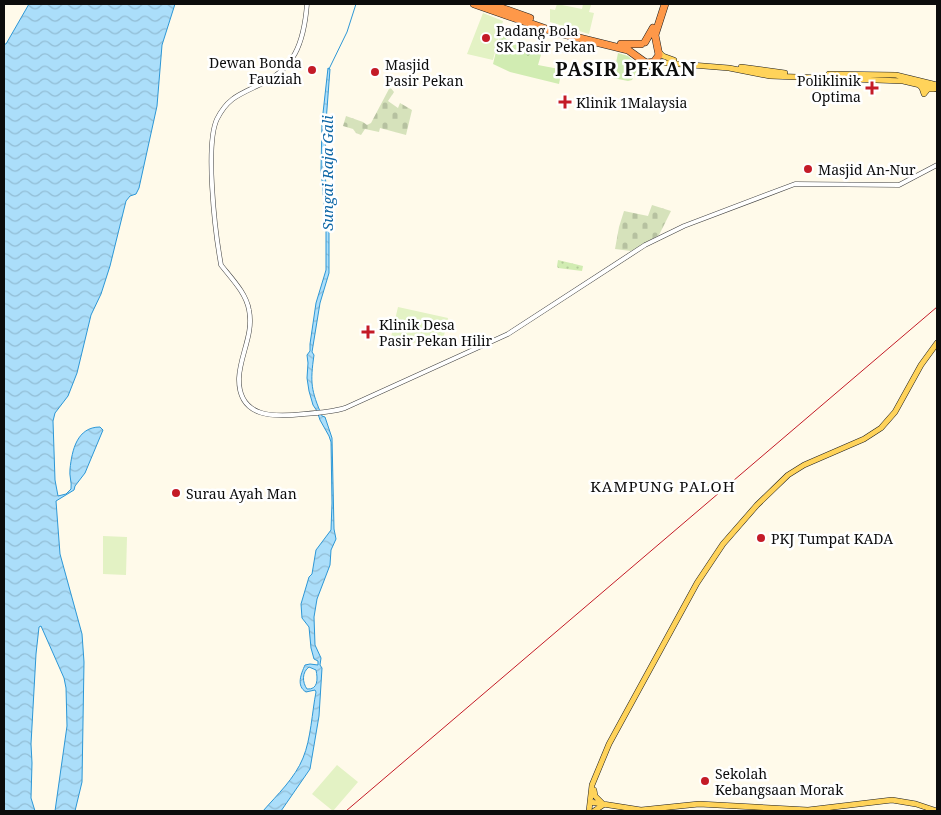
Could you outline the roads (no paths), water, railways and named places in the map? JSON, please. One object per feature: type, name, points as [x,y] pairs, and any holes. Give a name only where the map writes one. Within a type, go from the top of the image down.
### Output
[{"type":"highway","points":[[474,4],[555,32],[628,50],[646,63],[654,62],[658,58],[655,38],[665,4]]},
{"type":"highway","points":[[490,4],[569,32],[624,45],[651,42],[658,48]]},
{"type":"highway","points":[[639,57],[638,50],[652,32],[661,4]]},
{"type":"highway","points":[[658,28],[658,41],[665,57]]},
{"type":"main road","points":[[658,48],[665,57],[683,62],[729,65],[756,71],[781,73],[896,75],[937,85]]},
{"type":"main road","points":[[654,62],[664,61],[729,68],[770,76],[897,80],[917,84],[922,88],[924,94],[928,89],[937,89]]},
{"type":"main road","points":[[646,67],[682,64]]},
{"type":"main road","points":[[603,804],[592,811],[592,785],[602,759],[697,583],[723,544],[757,505],[788,475],[864,439],[881,428],[895,412],[921,365],[937,343]]},
{"type":"main road","points":[[591,802],[602,759]]},
{"type":"main road","points":[[594,790],[595,796],[603,804]]},
{"type":"main road","points":[[591,802],[640,810],[699,804],[808,810],[892,800],[916,804],[937,811]]},
{"type":"street","points":[[307,4],[300,43],[290,62],[280,73],[234,97],[217,119],[213,134],[212,191],[214,220],[221,265],[244,297],[250,312],[250,329],[240,373],[240,388],[250,406],[264,415],[320,413],[345,408],[508,334],[645,245],[684,226],[795,184],[899,186],[937,165]]},
{"type":"water","points":[[29,4],[175,4],[162,45],[157,106],[139,188],[136,194],[130,196],[126,201],[110,266],[101,294],[91,315],[77,373],[68,396],[55,413],[53,421],[55,480],[58,496],[66,494],[71,489],[71,462],[74,447],[81,435],[92,428],[100,427],[103,430],[85,473],[74,490],[56,501],[60,554],[82,634],[84,662],[82,782],[75,811],[55,811],[67,726],[66,688],[64,678],[41,626],[39,627],[36,654],[31,744],[31,798],[35,811],[4,811],[4,44],[6,44]]},
{"type":"water","points":[[328,68],[330,69],[325,173],[329,222],[329,273],[320,303],[312,352],[314,355],[312,386],[332,438],[334,529],[336,539],[331,550],[330,565],[317,599],[314,617],[315,645],[321,658],[320,665],[322,668],[319,716],[310,769],[281,811],[263,811],[300,765],[308,742],[316,692],[315,690],[306,692],[301,687],[300,680],[305,665],[318,665],[318,661],[314,659],[309,627],[302,618],[301,604],[309,577],[312,574],[316,550],[331,530],[331,442],[313,405],[307,378],[307,355],[310,351],[316,303],[326,270],[326,223],[321,170],[322,122]],"holes":[[[309,667],[316,670],[317,680],[315,686],[307,689],[304,674]]]},
{"type":"waterway","name":"Sungai Raja Gali","points":[[329,69],[347,32],[356,4]]},
{"type":"railway","points":[[346,811],[937,307]]},
{"type":"place","name":"Padang Bola SK Pasir Pekan","points":[[486,38]]},
{"type":"place","name":"Dewan Bonda Fauziah","points":[[312,70]]},
{"type":"place","name":"Masjid Pasir Pekan","points":[[375,72]]},
{"type":"place","name":"Poliklinik Optima","points":[[872,88]]},
{"type":"place","name":"Klinik 1Malaysia","points":[[565,102]]},
{"type":"place","name":"Masjid An-Nur","points":[[808,169]]},
{"type":"place","name":"Klinik Desa Pasir Pekan Hilir","points":[[368,332]]},
{"type":"place","name":"Surau Ayah Man","points":[[176,493]]},
{"type":"place","name":"PKJ Tumpat KADA","points":[[761,538]]},
{"type":"place","name":"Sekolah Kebangsaan Morak","points":[[705,781]]},
{"type":"district","name":"PASIR PEKAN","points":[[626,69]]},
{"type":"district","name":"KAMPUNG PALOH","points":[[663,486]]}]
